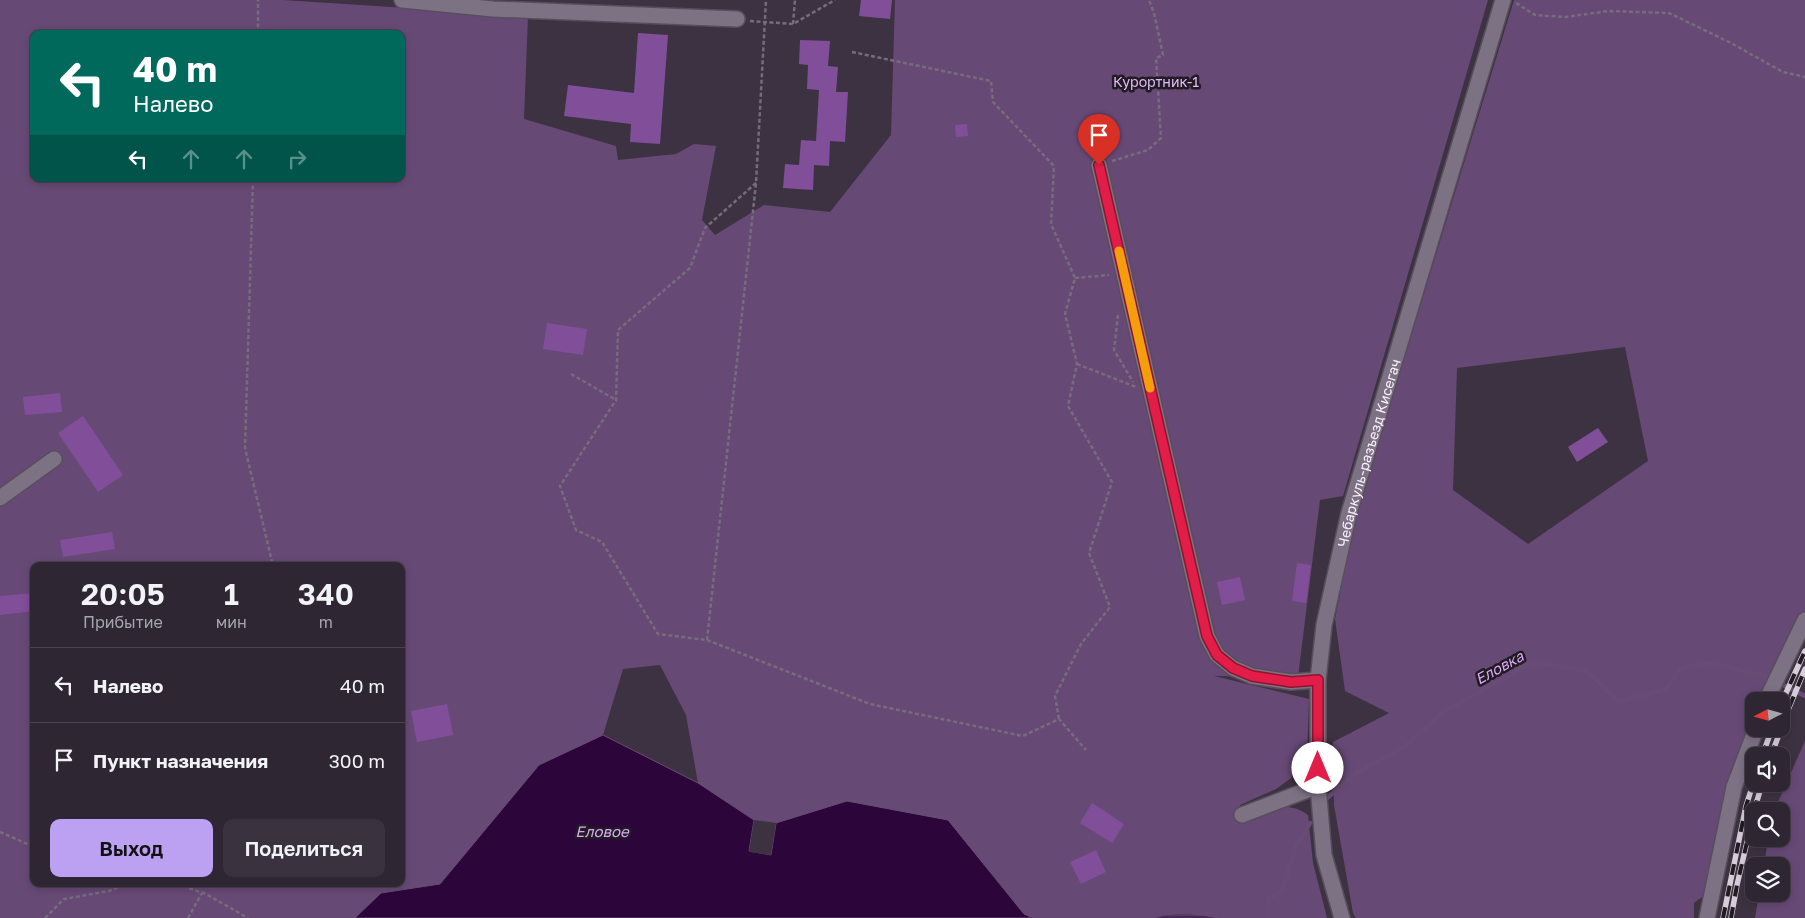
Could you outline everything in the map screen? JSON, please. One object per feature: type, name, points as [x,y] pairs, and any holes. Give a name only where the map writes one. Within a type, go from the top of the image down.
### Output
[{"type":"street","points":[[402,0],[493,9],[737,19]]},
{"type":"street","name":"Чебаркуль-разъезд Кисегач","points":[[1342,918],[1324,855],[1318,786],[1318,680],[1324,625],[1349,513],[1503,0]]},
{"type":"street","points":[[1099,165],[1207,636],[1217,655],[1233,668],[1252,676],[1291,682],[1318,680]]},
{"type":"street","points":[[0,498],[54,459]]},
{"type":"street","points":[[1770,692],[1805,620]]},
{"type":"street","points":[[1707,918],[1734,787],[1753,738]]},
{"type":"street","points":[[1242,814],[1318,786]]},
{"type":"path","points":[[258,0],[258,30]]},
{"type":"path","points":[[708,640],[756,182],[766,0]]},
{"type":"path","points":[[793,24],[795,0]]},
{"type":"path","points":[[737,19],[793,24],[834,0]]},
{"type":"path","points":[[1099,165],[1148,150],[1162,138],[1156,58],[1163,55],[1154,13],[1149,0]]},
{"type":"path","points":[[1511,0],[1535,15],[1565,17],[1609,11],[1669,13],[1731,43],[1782,72],[1805,77]]},
{"type":"path","points":[[852,52],[991,82],[993,102],[1054,166],[1051,224],[1075,278],[1065,314],[1077,364],[1068,406],[1112,482],[1089,553],[1110,606],[1082,644],[1055,696],[1059,719],[1086,750]]},
{"type":"path","points":[[253,182],[244,448],[272,562]]},
{"type":"path","points":[[756,182],[705,228],[690,268],[618,330],[616,400],[560,486],[576,530],[602,542],[658,634],[708,640],[870,704],[1023,736],[1059,719]]},
{"type":"path","points":[[1075,278],[1108,274],[1115,280]]},
{"type":"path","points":[[1077,364],[1136,387],[1114,350],[1118,314]]},
{"type":"path","points":[[571,374],[616,400]]},
{"type":"path","points":[[0,832],[30,845]]},
{"type":"path","points":[[45,918],[64,899],[109,891],[119,887]]},
{"type":"path","points":[[186,887],[203,893],[248,918]]},
{"type":"path","points":[[188,918],[203,893]]},
{"type":"green space","name":"Курортник-1","points":[[0,0],[283,0],[528,16],[524,119],[616,146],[618,160],[676,154],[694,144],[716,146],[702,220],[715,235],[764,205],[830,212],[891,135],[895,0],[1488,0],[1343,496],[1320,500],[1298,677],[1214,676],[1309,699],[1307,758],[1290,779],[1276,789],[1240,805],[1244,822],[1268,811],[1283,807],[1300,810],[1308,815],[1313,863],[1327,918],[1220,918],[1178,915],[1153,918],[1033,918],[1024,915],[847,801],[776,823],[754,820],[698,783],[686,715],[660,665],[623,669],[603,735],[539,765],[440,884],[381,893],[355,918],[0,918]]},
{"type":"green space","points":[[1514,0],[1805,0],[1805,616],[1771,692],[1745,692],[1745,738],[1756,738],[1754,747],[1745,747],[1745,778],[1713,889],[1694,903],[1694,918],[1356,918],[1353,913],[1334,805],[1333,742],[1389,713],[1345,691],[1335,619],[1354,522]],"holes":[[[1625,347],[1648,461],[1528,544],[1453,490],[1457,368]]]},
{"type":"green space","points":[[1805,741],[1805,918],[1755,918],[1758,902],[1790,902],[1790,857],[1765,857],[1767,847],[1790,847],[1790,802],[1778,802],[1782,792],[1790,792],[1790,775]]},
{"type":"water","name":"Еловое","points":[[603,735],[698,783],[754,820],[749,851],[771,855],[776,823],[847,801],[948,820],[1024,914],[1033,918],[355,918],[381,893],[440,884],[539,765]]},
{"type":"water","points":[[1162,916],[1206,916],[1220,918],[1153,918]]},
{"type":"pier","points":[[754,820],[756,821],[752,849],[769,852],[773,823],[776,823],[771,855],[749,852]]},
{"type":"building","points":[[861,0],[892,0],[890,19],[859,16]]},
{"type":"building","points":[[638,33],[668,35],[660,144],[630,142],[631,124],[564,116],[568,85],[634,93]]},
{"type":"building","points":[[800,40],[830,41],[828,66],[838,67],[836,92],[848,92],[845,142],[830,141],[829,166],[814,165],[813,190],[783,188],[785,164],[799,165],[801,140],[816,141],[819,90],[807,89],[808,65],[799,64]]},
{"type":"building","points":[[967,124],[968,136],[956,137],[955,125]]},
{"type":"building","points":[[547,323],[587,329],[583,355],[543,349]]},
{"type":"building","points":[[60,393],[62,412],[25,415],[23,397]]},
{"type":"building","points":[[83,416],[123,475],[98,492],[58,433]]},
{"type":"building","points":[[1598,428],[1608,442],[1577,462],[1568,447]]},
{"type":"building","points":[[112,532],[115,549],[63,557],[60,540]]},
{"type":"building","points":[[1297,563],[1311,565],[1306,603],[1292,601]]},
{"type":"building","points":[[1240,577],[1245,600],[1222,605],[1217,582]]},
{"type":"building","points":[[30,593],[30,611],[0,615],[0,596]]},
{"type":"building","points":[[447,704],[453,735],[417,742],[411,711]]},
{"type":"building","points":[[1092,803],[1124,824],[1112,843],[1080,823]]},
{"type":"building","points":[[1096,850],[1106,872],[1081,884],[1070,862]]},
{"type":"waterway","name":"Еловка","points":[[1326,799],[1354,774],[1403,748],[1442,713],[1533,662],[1587,671],[1618,702],[1666,689],[1681,668],[1710,663],[1763,675],[1805,696]]},
{"type":"waterway","name":"Еловка","points":[[1268,918],[1269,898],[1282,891],[1296,846],[1310,823]]},
{"type":"railway","points":[[1786,692],[1805,651]]},
{"type":"railway","points":[[1790,705],[1805,669]]},
{"type":"railway","points":[[1765,747],[1769,738]]},
{"type":"railway","points":[[1774,747],[1778,738]]},
{"type":"railway","points":[[1723,918],[1750,792]]},
{"type":"railway","points":[[1757,802],[1760,792]]},
{"type":"railway","points":[[1731,918],[1746,847]]},
{"type":"slow traffic","points":[[1119,251],[1150,388]]},
{"type":"route","points":[[1099,165],[1207,636],[1217,655],[1233,668],[1252,676],[1291,682],[1318,680],[1318,768]]}]
